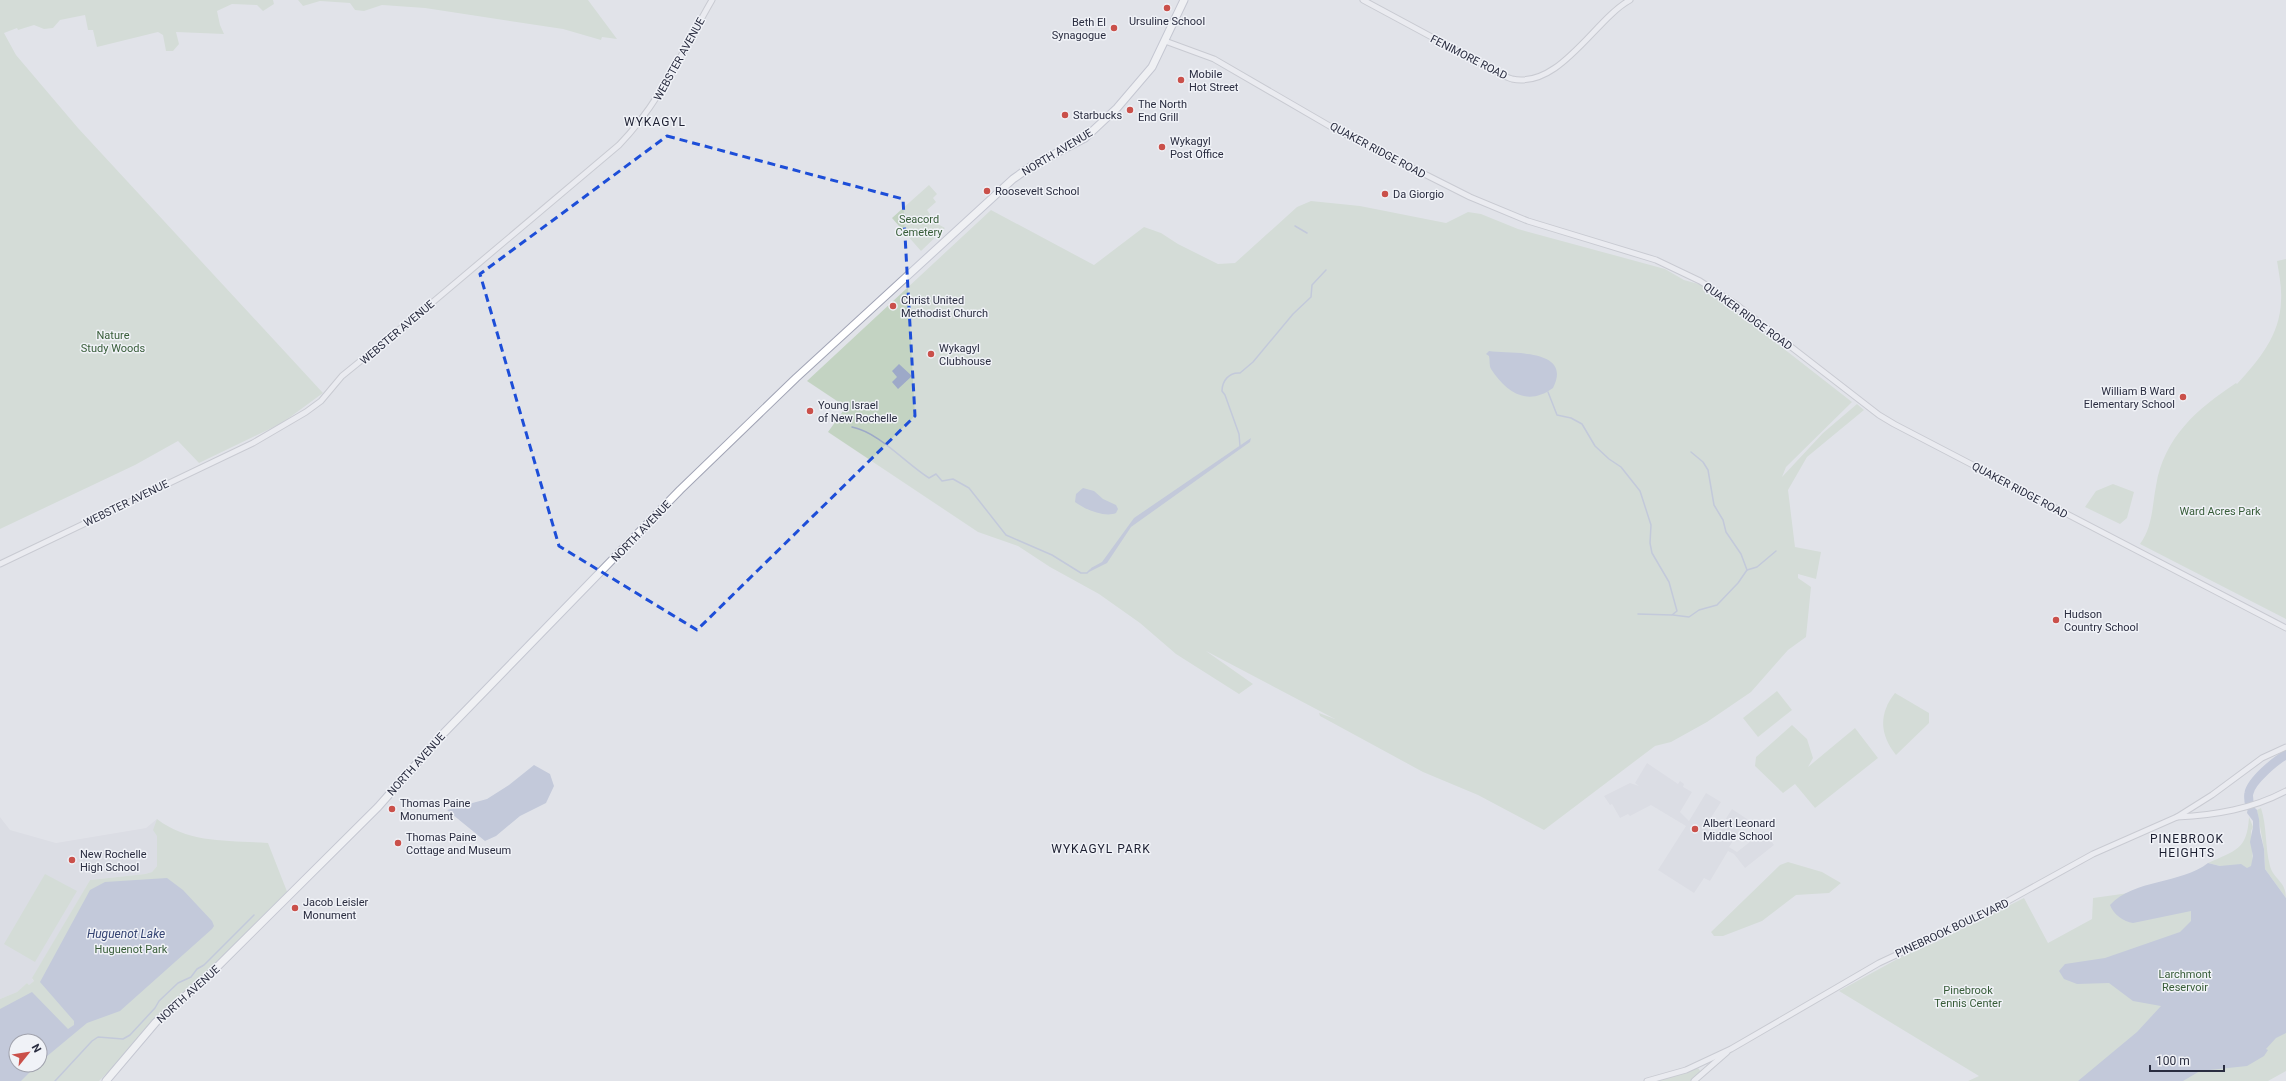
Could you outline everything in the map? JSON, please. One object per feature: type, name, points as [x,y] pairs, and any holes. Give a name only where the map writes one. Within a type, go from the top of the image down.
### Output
[{"type":"main road","name":"NORTH AVENUE","points":[[106,1081],[156,1022],[210,974],[378,807],[440,737],[733,437],[1013,179],[1078,142],[1099,126],[1137,86],[1152,67],[1184,0]]},
{"type":"street","name":"WEBSTER AVENUE","points":[[0,564],[253,443],[306,412],[321,400],[342,376],[433,302],[619,145],[638,126],[659,96],[712,0]]},
{"type":"street","name":"FENIMORE ROAD","points":[[1363,0],[1380,11],[1499,74],[1513,79],[1525,79],[1543,74],[1562,63],[1591,37],[1605,19],[1630,0]]},
{"type":"street","name":"QUAKER RIDGE ROAD","points":[[1165,41],[1214,59],[1334,128],[1470,197],[1522,219],[1656,260],[1700,281],[1737,305],[1880,415],[1894,424],[2286,628]]},
{"type":"street","name":"PINEBROOK BOULEVARD","points":[[1647,1081],[1698,1065],[1731,1049],[1879,963],[1993,910],[2093,854],[2177,817],[2212,795],[2262,758],[2286,747]]},
{"type":"street","name":"PINEBROOK BOULEVARD","points":[[2177,817],[2235,810],[2261,803],[2286,791]]},
{"type":"street","name":"PINEBROOK BOULEVARD","points":[[1694,1081],[1731,1049]]},
{"type":"street","points":[[1698,1065],[1703,1068],[1703,1074]]},
{"type":"highlighted area","points":[[667,136],[903,199],[915,416],[697,630],[559,546],[480,274]]},
{"type":"shaded area","name":"Albert Leonard Middle School","points":[[1647,763],[1678,784],[1680,781],[1684,784],[1683,787],[1692,792],[1680,812],[1689,821],[1706,793],[1721,802],[1705,827],[1709,830],[1707,833],[1714,837],[1732,809],[1747,819],[1729,847],[1737,852],[1764,831],[1774,845],[1745,868],[1734,854],[1728,851],[1710,881],[1704,878],[1694,893],[1658,870],[1686,826],[1651,805],[1630,816],[1628,814],[1620,818],[1612,804],[1610,805],[1604,796],[1630,783],[1639,786],[1635,783]]},
{"type":"shaded area","name":"New Rochelle High School","points":[[0,817],[10,830],[56,843],[146,828],[157,819],[157,866],[152,872],[145,874],[90,880],[32,979],[34,981],[29,985],[27,983],[17,992],[0,999]]},
{"type":"green space","name":"Nature Study Woods","points":[[0,0],[273,0],[274,4],[263,11],[257,5],[232,4],[217,11],[220,25],[224,34],[176,32],[179,44],[173,51],[166,51],[163,35],[158,32],[97,47],[93,30],[88,30],[85,15],[60,20],[53,28],[44,29],[34,25],[18,30],[17,28],[4,33],[16,55],[78,128],[323,393],[282,423],[199,463],[178,441],[135,465],[0,529]]},
{"type":"green space","points":[[298,0],[588,0],[617,39],[602,37],[601,40],[563,29],[425,8],[382,5],[364,11],[355,10],[350,3],[320,1],[303,6]]},
{"type":"green space","name":"Seacord Cemetery","points":[[929,185],[937,194],[933,198],[936,202],[927,210],[936,223],[945,228],[921,251],[892,218]]},
{"type":"green space","points":[[1311,201],[1360,206],[1446,223],[1468,212],[1481,214],[1518,229],[1665,269],[1684,280],[1702,285],[1852,402],[1786,467],[1782,477],[1823,433],[1857,404],[1864,410],[1807,457],[1788,490],[1795,547],[1821,552],[1816,579],[1798,574],[1798,578],[1811,587],[1806,637],[1788,650],[1751,692],[1707,722],[1671,742],[1655,746],[1544,830],[1478,795],[1423,772],[1320,716],[1319,713],[1335,719],[1206,651],[1253,684],[1239,694],[1176,654],[1140,623],[1099,594],[1050,567],[1018,546],[978,532],[828,432],[846,407],[807,381],[991,210],[1094,265],[1144,227],[1161,233],[1178,244],[1218,264],[1235,263],[1297,207]]},
{"type":"green space","name":"Ward Acres Park","points":[[2286,259],[2286,619],[2140,544],[2150,523],[2156,486],[2166,453],[2184,426],[2208,403],[2236,383],[2237,384],[2253,366],[2267,346],[2277,325],[2280,313],[2281,286],[2277,261]]},
{"type":"green space","points":[[2113,484],[2134,492],[2127,518],[2120,524],[2085,507],[2096,491]]},
{"type":"green space","points":[[1777,691],[1792,710],[1758,737],[1743,718]]},
{"type":"green space","points":[[1895,693],[1929,713],[1929,723],[1896,755],[1886,739],[1883,724],[1886,708]]},
{"type":"green space","points":[[1792,725],[1807,739],[1813,758],[1808,767],[1855,728],[1878,758],[1815,808],[1795,784],[1783,793],[1755,766],[1756,757]]},
{"type":"green space","points":[[2261,808],[2270,866],[2274,875],[2284,888],[2286,898],[2265,869],[2264,849],[2257,810]]},
{"type":"green space","name":"Larchmont Reservoir","points":[[2249,817],[2253,827],[2251,831],[2253,863],[2286,902],[2286,1071],[2268,1081],[1968,1081],[1979,1076],[1839,991],[1901,957],[1934,943],[2024,898],[2048,943],[2092,919],[2093,898],[2129,893],[2220,866],[2208,863],[2233,851],[2243,843],[2248,828]]},
{"type":"green space","name":"Huguenot Park","points":[[157,819],[182,833],[196,837],[224,841],[268,843],[288,894],[99,1081],[0,1081],[0,999],[17,992],[27,983],[29,985],[34,981],[32,978],[90,880],[152,872],[157,866],[157,836],[153,830]]},
{"type":"green space","points":[[1788,862],[1822,872],[1841,883],[1829,893],[1796,895],[1762,921],[1723,936],[1714,936],[1711,932],[1780,865]]},
{"type":"green space","points":[[45,874],[77,891],[35,962],[4,944]]},
{"type":"green space","points":[[1698,1068],[1701,1072],[1690,1081],[1657,1081]]},
{"type":"water","points":[[1489,351],[1525,353],[1548,360],[1555,366],[1557,375],[1553,388],[1543,394],[1534,396],[1518,394],[1510,390],[1491,369],[1489,356],[1486,354]]},
{"type":"water","points":[[899,364],[912,376],[898,389],[892,382],[897,377],[892,371]]},
{"type":"water","points":[[1251,438],[1250,442],[1131,527],[1107,563],[1089,572],[1091,568],[1102,562],[1134,518]]},
{"type":"water","points":[[1083,488],[1094,491],[1103,499],[1116,505],[1118,509],[1116,513],[1101,514],[1089,510],[1075,502],[1076,494]]},
{"type":"water","points":[[534,765],[550,774],[554,786],[546,803],[520,816],[496,836],[485,841],[447,810],[487,799],[509,785]]},
{"type":"water","name":"Larchmont Reservoir","points":[[2249,802],[2257,810],[2264,849],[2265,869],[2286,898],[2286,1033],[2276,1038],[2266,1049],[2268,1050],[2264,1056],[2247,1066],[2200,1071],[2183,1081],[2078,1081],[2137,1032],[2161,1006],[2133,1001],[2109,983],[2077,984],[2064,979],[2059,971],[2065,964],[2105,958],[2180,932],[2191,921],[2191,911],[2133,923],[2119,917],[2110,905],[2132,890],[2185,875],[2208,863],[2220,866],[2241,864],[2247,868],[2251,866],[2253,856],[2250,842],[2253,821],[2247,813]]},
{"type":"water","name":"Huguenot Lake","points":[[167,878],[183,890],[212,921],[214,926],[120,1011],[87,1023],[48,1055],[48,1033],[8,1033],[8,1073],[29,1073],[21,1081],[0,1081],[0,1009],[32,992],[68,1029],[74,1025],[74,1021],[40,982],[90,890],[105,882]]},
{"type":"waterway","points":[[1295,226],[1307,233]]},
{"type":"waterway","points":[[1240,446],[1239,434],[1225,395],[1222,391],[1223,384],[1229,376],[1240,373],[1253,362],[1293,314],[1311,297],[1312,285],[1326,270]]},
{"type":"waterway","points":[[1548,392],[1557,415],[1571,418],[1582,424],[1595,446],[1609,459],[1621,467],[1640,491],[1651,525],[1650,543],[1652,553],[1669,582],[1677,611],[1672,615],[1638,614]]},
{"type":"waterway","points":[[852,427],[872,435],[929,478],[936,474],[942,481],[953,479],[969,488],[1006,535],[1052,555],[1081,573],[1087,573],[1090,570]]},
{"type":"waterway","points":[[1673,615],[1689,617],[1699,610],[1717,605],[1738,583],[1747,570],[1741,554],[1726,532],[1723,520],[1714,505],[1708,470],[1703,462],[1691,452]]},
{"type":"waterway","points":[[1747,570],[1757,567],[1776,551]]},
{"type":"waterway","points":[[2249,802],[2249,794],[2254,783],[2270,766],[2286,755]]},
{"type":"waterway","points":[[55,1081],[92,1041],[98,1037],[123,1039],[130,1035],[155,1008],[159,1001],[178,983],[191,977],[197,969],[204,965],[254,915]]},
{"type":"place","name":"Ursuline School","points":[[1167,8]]},
{"type":"place","name":"Beth El Synagogue","points":[[1114,28]]},
{"type":"place","name":"Mobile Hot Street","points":[[1181,80]]},
{"type":"place","name":"The North End Grill","points":[[1130,110]]},
{"type":"place","name":"Starbucks","points":[[1065,115]]},
{"type":"place","name":"Wykagyl Post Office","points":[[1162,147]]},
{"type":"place","name":"Roosevelt School","points":[[987,191]]},
{"type":"place","name":"Da Giorgio","points":[[1385,194]]},
{"type":"place","name":"Christ United Methodist Church","points":[[893,306]]},
{"type":"place","name":"Wykagyl Clubhouse","points":[[931,354]]},
{"type":"place","name":"William B Ward Elementary School","points":[[2183,397]]},
{"type":"place","name":"Young Israel of New Rochelle","points":[[810,411]]},
{"type":"place","name":"Hudson Country School","points":[[2056,620]]},
{"type":"place","name":"Thomas Paine Monument","points":[[392,809]]},
{"type":"place","name":"Albert Leonard Middle School","points":[[1695,829]]},
{"type":"place","name":"Thomas Paine Cottage and Museum","points":[[398,843]]},
{"type":"place","name":"New Rochelle High School","points":[[72,860]]},
{"type":"place","name":"Jacob Leisler Monument","points":[[295,908]]},
{"type":"district","name":"WYKAGYL","points":[[655,122]]},
{"type":"district","name":"PINEBROOK HEIGHTS","points":[[2187,846]]},
{"type":"district","name":"WYKAGYL PARK","points":[[1101,849]]},
{"type":"park label","name":"Pinebrook Tennis Center","points":[[1968,996]]}]
